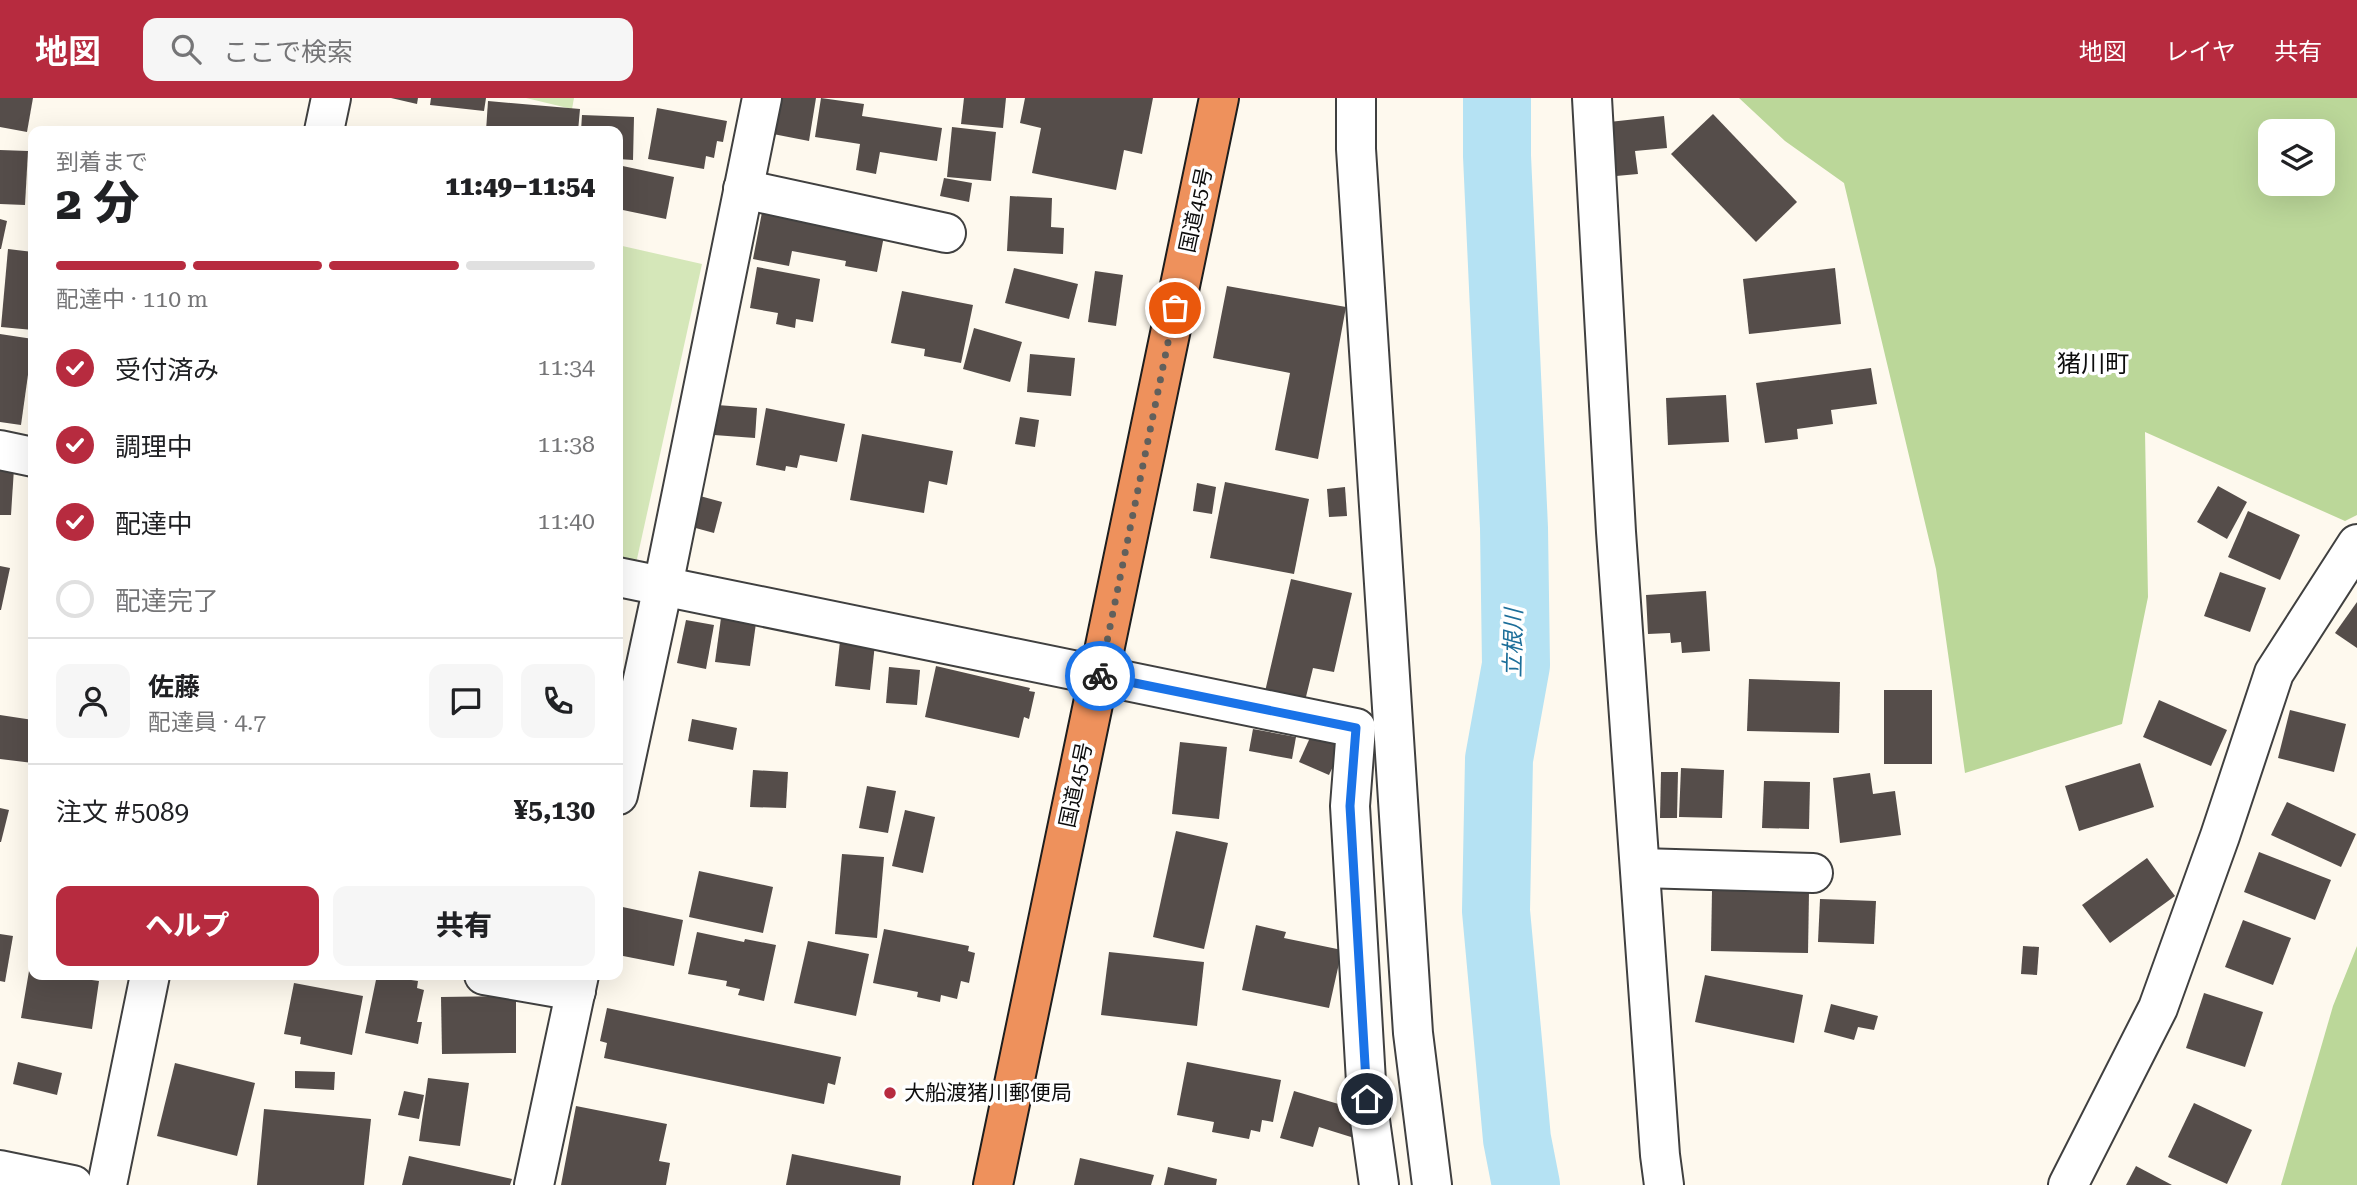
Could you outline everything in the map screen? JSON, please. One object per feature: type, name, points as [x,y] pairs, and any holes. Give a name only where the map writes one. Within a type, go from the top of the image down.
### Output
[{"type":"highway","name":"国道45号","points":[[993,1185],[1219,98]]},
{"type":"street","points":[[325,126],[331,98]]},
{"type":"street","points":[[623,772],[762,98]]},
{"type":"street","points":[[1356,98],[1356,149],[1412,1019],[1432,1185]]},
{"type":"street","points":[[1592,98],[1614,491],[1664,1185]]},
{"type":"street","points":[[743,189],[946,233]]},
{"type":"street","points":[[0,450],[28,456]]},
{"type":"street","points":[[2068,1185],[2158,1008],[2220,836],[2274,673],[2357,544]]},
{"type":"street","points":[[623,578],[1356,728],[1351,820],[1367,1099],[1379,1185]]},
{"type":"street","points":[[1640,868],[1813,873]]},
{"type":"street","points":[[107,1185],[149,980]]},
{"type":"street","points":[[534,1185],[577,983],[542,980]]},
{"type":"street","points":[[0,1170],[73,1185]]},
{"type":"green space","points":[[526,98],[574,98],[572,109]]},
{"type":"green space","points":[[1739,98],[2357,98],[2357,515],[2345,521],[2145,432],[2148,597],[2122,724],[1965,773],[1936,569],[1844,183],[1785,141]]},
{"type":"green space","points":[[623,246],[702,264],[635,568],[623,565]]},
{"type":"green space","points":[[2357,946],[2357,1185],[2281,1185],[2333,1006]]},
{"type":"building","points":[[0,98],[33,98],[27,132],[0,127]]},
{"type":"building","points":[[391,98],[418,98],[417,104]]},
{"type":"building","points":[[431,98],[486,98],[484,111],[430,105]]},
{"type":"building","points":[[780,98],[816,98],[809,141],[773,134]]},
{"type":"building","points":[[821,98],[864,104],[862,116],[942,128],[937,161],[880,152],[876,174],[856,170],[860,144],[815,137]]},
{"type":"building","points":[[964,98],[1006,98],[1003,128],[961,124]]},
{"type":"building","points":[[1025,98],[1153,98],[1142,154],[1124,150],[1116,190],[1032,173],[1041,128],[1020,123]]},
{"type":"building","points":[[488,101],[580,109],[578,126],[486,126]]},
{"type":"building","points":[[657,108],[727,121],[723,142],[717,141],[714,158],[706,156],[704,169],[648,159]]},
{"type":"building","points":[[1713,114],[1797,202],[1756,242],[1671,154]]},
{"type":"building","points":[[582,115],[634,117],[633,160],[623,159],[623,126],[581,126]]},
{"type":"building","points":[[1664,116],[1667,148],[1635,151],[1638,174],[1605,177],[1600,123]]},
{"type":"building","points":[[952,127],[996,132],[991,181],[947,177]]},
{"type":"building","points":[[0,150],[28,151],[25,205],[0,204]]},
{"type":"building","points":[[623,166],[674,177],[666,219],[623,210]]},
{"type":"building","points":[[944,178],[972,183],[969,202],[940,196]]},
{"type":"building","points":[[1010,196],[1052,198],[1051,227],[1064,228],[1063,254],[1007,251]]},
{"type":"building","points":[[763,207],[885,231],[877,272],[845,266],[846,261],[792,251],[789,266],[753,259]]},
{"type":"building","points":[[0,219],[7,221],[1,249],[0,249]]},
{"type":"building","points":[[8,249],[28,251],[28,330],[1,327]]},
{"type":"building","points":[[757,267],[820,279],[813,322],[796,319],[795,328],[776,324],[778,313],[750,308]]},
{"type":"building","points":[[1014,268],[1078,284],[1069,319],[1005,303]]},
{"type":"building","points":[[1835,268],[1841,324],[1749,334],[1743,279]]},
{"type":"building","points":[[1095,271],[1123,275],[1116,326],[1088,322]]},
{"type":"building","points":[[1227,286],[1346,307],[1318,459],[1275,450],[1290,373],[1213,358]]},
{"type":"building","points":[[902,291],[973,305],[961,363],[924,356],[925,349],[891,343]]},
{"type":"building","points":[[974,328],[1022,342],[1010,382],[963,369]]},
{"type":"building","points":[[0,334],[28,338],[28,375],[21,425],[0,422]]},
{"type":"building","points":[[1030,354],[1075,358],[1071,396],[1027,392]]},
{"type":"building","points":[[1871,368],[1877,404],[1831,410],[1833,424],[1797,429],[1798,439],[1765,443],[1756,383]]},
{"type":"building","points":[[1726,395],[1729,442],[1668,445],[1666,398]]},
{"type":"building","points":[[717,405],[757,408],[755,438],[714,435]]},
{"type":"building","points":[[766,408],[845,424],[837,462],[800,455],[797,468],[786,466],[785,471],[756,465]]},
{"type":"building","points":[[1020,417],[1039,420],[1035,447],[1015,444]]},
{"type":"building","points":[[862,434],[953,451],[947,485],[929,481],[924,513],[850,500]]},
{"type":"building","points":[[0,467],[14,468],[11,515],[0,515]]},
{"type":"building","points":[[1225,482],[1309,499],[1294,574],[1210,558]]},
{"type":"building","points":[[1197,483],[1216,487],[1212,514],[1193,511]]},
{"type":"building","points":[[2218,486],[2247,502],[2227,539],[2197,522]]},
{"type":"building","points":[[1345,487],[1347,516],[1329,517],[1327,489]]},
{"type":"building","points":[[700,496],[722,502],[714,533],[692,527]]},
{"type":"building","points":[[2248,511],[2300,535],[2280,580],[2228,557]]},
{"type":"building","points":[[0,566],[10,568],[1,610],[0,610]]},
{"type":"building","points":[[2220,572],[2266,588],[2250,632],[2204,616]]},
{"type":"building","points":[[1291,579],[1352,593],[1334,672],[1313,668],[1304,705],[1264,696]]},
{"type":"building","points":[[1706,591],[1710,651],[1682,653],[1681,642],[1671,643],[1670,633],[1648,634],[1646,595]]},
{"type":"building","points":[[2357,602],[2357,648],[2335,633]]},
{"type":"building","points":[[721,618],[756,623],[750,666],[715,662]]},
{"type":"building","points":[[686,620],[714,625],[706,669],[677,663]]},
{"type":"building","points":[[840,641],[875,644],[870,690],[835,686]]},
{"type":"building","points":[[936,666],[1030,688],[1029,691],[1035,692],[1029,719],[1024,717],[1019,738],[925,717]]},
{"type":"building","points":[[889,667],[920,670],[917,705],[886,703]]},
{"type":"building","points":[[1749,679],[1840,682],[1839,733],[1747,731]]},
{"type":"building","points":[[1884,690],[1932,690],[1932,764],[1884,764]]},
{"type":"building","points":[[2159,700],[2227,730],[2211,766],[2143,737]]},
{"type":"building","points":[[2290,710],[2346,724],[2334,772],[2278,758]]},
{"type":"building","points":[[0,715],[28,719],[28,762],[0,759]]},
{"type":"building","points":[[692,719],[737,728],[733,750],[688,741]]},
{"type":"building","points":[[1253,729],[1296,737],[1292,759],[1249,751]]},
{"type":"building","points":[[1313,731],[1343,745],[1329,775],[1299,762]]},
{"type":"building","points":[[1180,742],[1227,747],[1219,819],[1172,814]]},
{"type":"building","points":[[2140,763],[2154,807],[2079,831],[2065,786]]},
{"type":"building","points":[[1681,768],[1724,770],[1722,818],[1679,817]]},
{"type":"building","points":[[753,770],[788,772],[786,808],[750,807]]},
{"type":"building","points":[[1661,772],[1678,772],[1677,818],[1660,818]]},
{"type":"building","points":[[1870,773],[1873,794],[1895,791],[1901,835],[1840,843],[1833,778]]},
{"type":"building","points":[[1764,781],[1810,782],[1809,829],[1762,828]]},
{"type":"building","points":[[867,786],[896,791],[888,833],[859,828]]},
{"type":"building","points":[[2287,802],[2356,834],[2341,867],[2271,835]]},
{"type":"building","points":[[0,808],[9,810],[1,842],[0,842]]},
{"type":"building","points":[[905,810],[935,817],[923,873],[892,866]]},
{"type":"building","points":[[1176,831],[1228,843],[1204,949],[1153,937]]},
{"type":"building","points":[[2259,852],[2331,880],[2315,920],[2244,892]]},
{"type":"building","points":[[842,854],[884,857],[877,938],[835,934]]},
{"type":"building","points":[[2147,858],[2175,896],[2110,943],[2082,905]]},
{"type":"building","points":[[699,871],[773,887],[763,933],[689,917]]},
{"type":"building","points":[[1712,890],[1809,892],[1808,953],[1711,951]]},
{"type":"building","points":[[1820,899],[1876,901],[1874,944],[1818,942]]},
{"type":"building","points":[[623,907],[683,920],[674,966],[623,956]]},
{"type":"building","points":[[2243,920],[2291,938],[2273,985],[2225,967]]},
{"type":"building","points":[[1256,925],[1286,932],[1284,938],[1342,950],[1329,1008],[1242,990]]},
{"type":"building","points":[[884,929],[969,946],[968,951],[975,953],[969,983],[961,981],[957,999],[941,995],[940,1002],[917,997],[918,992],[873,983]]},
{"type":"building","points":[[697,932],[744,942],[745,939],[776,945],[764,1001],[738,995],[740,989],[726,986],[727,981],[688,974]]},
{"type":"building","points":[[0,934],[13,936],[5,982],[0,981]]},
{"type":"building","points":[[808,941],[869,954],[856,1016],[794,1003]]},
{"type":"building","points":[[2023,946],[2039,947],[2037,975],[2021,974]]},
{"type":"building","points":[[1109,952],[1204,962],[1197,1026],[1101,1015]]},
{"type":"building","points":[[1705,975],[1803,995],[1794,1043],[1695,1022]]},
{"type":"building","points":[[28,977],[28,980],[99,981],[92,1029],[21,1018]]},
{"type":"building","points":[[376,980],[418,981],[417,988],[424,990],[417,1022],[422,1022],[418,1044],[365,1033]]},
{"type":"building","points":[[294,983],[363,996],[352,1055],[300,1044],[301,1037],[284,1034]]},
{"type":"building","points":[[2204,993],[2263,1012],[2245,1067],[2186,1048]]},
{"type":"building","points":[[516,996],[516,1053],[442,1054],[441,997]]},
{"type":"building","points":[[1831,1004],[1878,1016],[1874,1030],[1858,1027],[1854,1040],[1824,1032]]},
{"type":"building","points":[[607,1008],[841,1057],[835,1085],[828,1083],[824,1104],[604,1058],[607,1043],[600,1041]]},
{"type":"building","points":[[18,1062],[62,1073],[57,1095],[13,1084]]},
{"type":"building","points":[[1187,1062],[1281,1080],[1273,1122],[1262,1120],[1260,1132],[1251,1130],[1249,1139],[1212,1132],[1214,1122],[1177,1115]]},
{"type":"building","points":[[175,1063],[255,1083],[237,1156],[157,1136]]},
{"type":"building","points":[[295,1071],[335,1072],[334,1090],[295,1088]]},
{"type":"building","points":[[428,1078],[469,1083],[460,1146],[419,1141]]},
{"type":"building","points":[[404,1091],[424,1095],[419,1119],[398,1115]]},
{"type":"building","points":[[1294,1091],[1359,1110],[1351,1137],[1319,1127],[1313,1147],[1280,1138]]},
{"type":"building","points":[[2194,1103],[2252,1130],[2227,1184],[2168,1157]]},
{"type":"building","points":[[576,1106],[667,1124],[659,1161],[670,1163],[666,1185],[561,1185]]},
{"type":"building","points":[[264,1109],[371,1119],[364,1185],[257,1185]]},
{"type":"building","points":[[792,1154],[901,1176],[900,1185],[786,1185]]},
{"type":"building","points":[[409,1156],[512,1179],[510,1185],[402,1185]]},
{"type":"building","points":[[1080,1158],[1154,1175],[1151,1185],[1074,1185]]},
{"type":"building","points":[[2136,1166],[2172,1185],[2126,1185]]},
{"type":"building","points":[[1168,1167],[1217,1179],[1216,1185],[1164,1185]]},
{"type":"waterway","name":"立根川","points":[[1497,98],[1497,156],[1514,528],[1516,665],[1499,759],[1496,911],[1517,1139],[1526,1185]]},
{"type":"way so far","points":[[1100,676],[1175,308]]},
{"type":"place","name":"大船渡猪川郵便局","points":[[890,1093]]},
{"type":"district","name":"猪川町","points":[[2093,364]]},
{"type":"route","points":[[1100,676],[1356,728],[1350,806],[1367,1099]]}]
